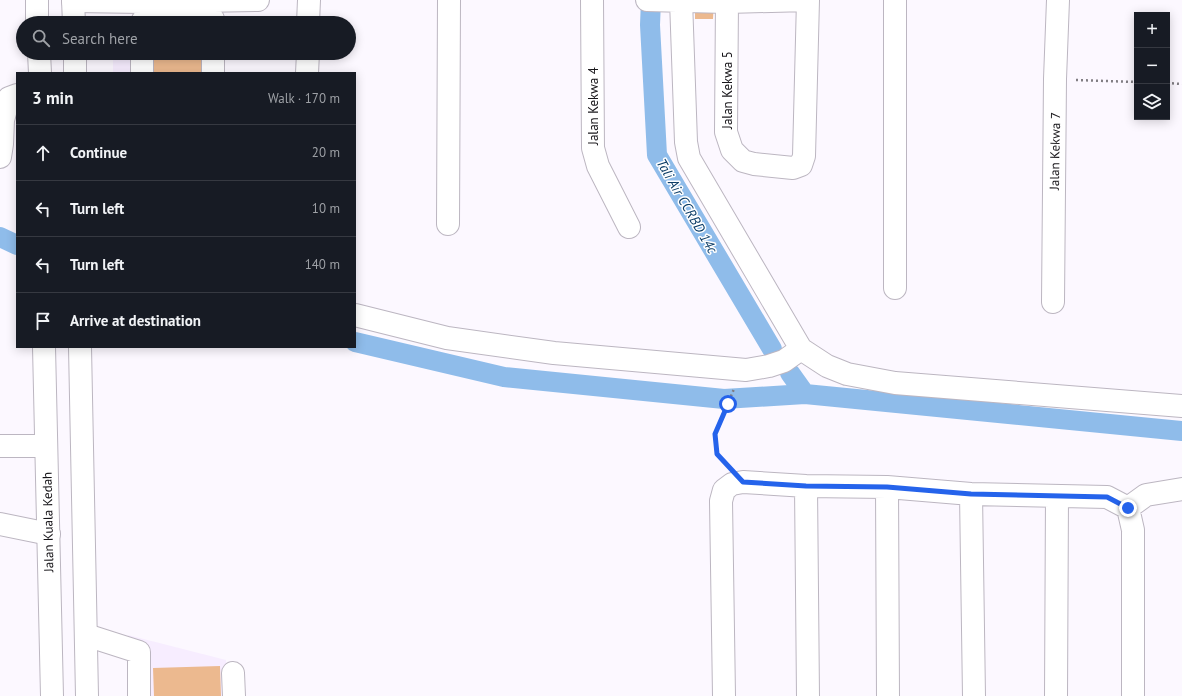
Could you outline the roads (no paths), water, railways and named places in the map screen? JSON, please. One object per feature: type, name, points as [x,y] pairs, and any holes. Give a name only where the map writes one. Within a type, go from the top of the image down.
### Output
[{"type":"street","points":[[37,0],[37,16]]},
{"type":"street","points":[[74,16],[73,1],[143,11],[213,14],[258,0]]},
{"type":"street","points":[[308,0],[308,16]]},
{"type":"street","points":[[448,224],[449,0]]},
{"type":"street","name":"Jalan Kekwa 4","points":[[592,0],[593,148],[598,166],[629,227]]},
{"type":"street","points":[[808,0],[668,1],[689,158],[801,349],[827,366],[847,374],[895,383],[1182,406]]},
{"type":"street","name":"Jalan Kekwa 5","points":[[727,1],[726,132],[732,150],[743,161],[754,164],[792,168],[801,165],[804,156],[808,0]]},
{"type":"street","points":[[895,0],[895,288]]},
{"type":"street","name":"Jalan Kekwa 7","points":[[1053,302],[1055,79],[1058,0]]},
{"type":"street","points":[[39,60],[40,72]]},
{"type":"street","points":[[75,60],[75,72]]},
{"type":"street","points":[[142,60],[142,72]]},
{"type":"street","points":[[213,60],[213,72]]},
{"type":"street","points":[[307,72],[308,60]]},
{"type":"street","points":[[0,157],[3,120],[9,98],[16,95]]},
{"type":"street","points":[[356,315],[447,338],[554,353],[746,370],[769,366],[784,360],[801,349]]},
{"type":"street","name":"Jalan Kuala Kedah","points":[[44,348],[52,696]]},
{"type":"street","points":[[80,348],[87,696]]},
{"type":"street","points":[[0,446],[46,446]]},
{"type":"street","points":[[724,696],[721,501],[724,490],[732,484],[743,482],[806,486],[887,487],[971,494],[1107,497],[1128,508],[1133,530],[1133,696]]},
{"type":"street","points":[[806,486],[808,696]]},
{"type":"street","points":[[887,487],[888,696]]},
{"type":"street","points":[[1128,508],[1146,495],[1182,489]]},
{"type":"street","points":[[971,494],[974,696]]},
{"type":"street","points":[[1056,696],[1057,496]]},
{"type":"street","points":[[0,524],[48,534]]},
{"type":"street","points":[[86,635],[139,652],[139,696]]},
{"type":"street","points":[[233,672],[234,696]]},
{"type":"waterway","name":"Tali Air CCRBD 14c","points":[[651,0],[650,25],[657,155],[772,349]]},
{"type":"waterway","points":[[0,237],[16,245]]},
{"type":"waterway","points":[[356,342],[504,377],[724,399],[805,394],[1182,431]]},
{"type":"waterway","name":"Tali Air CCRBD 14c","points":[[790,373],[805,394]]}]
